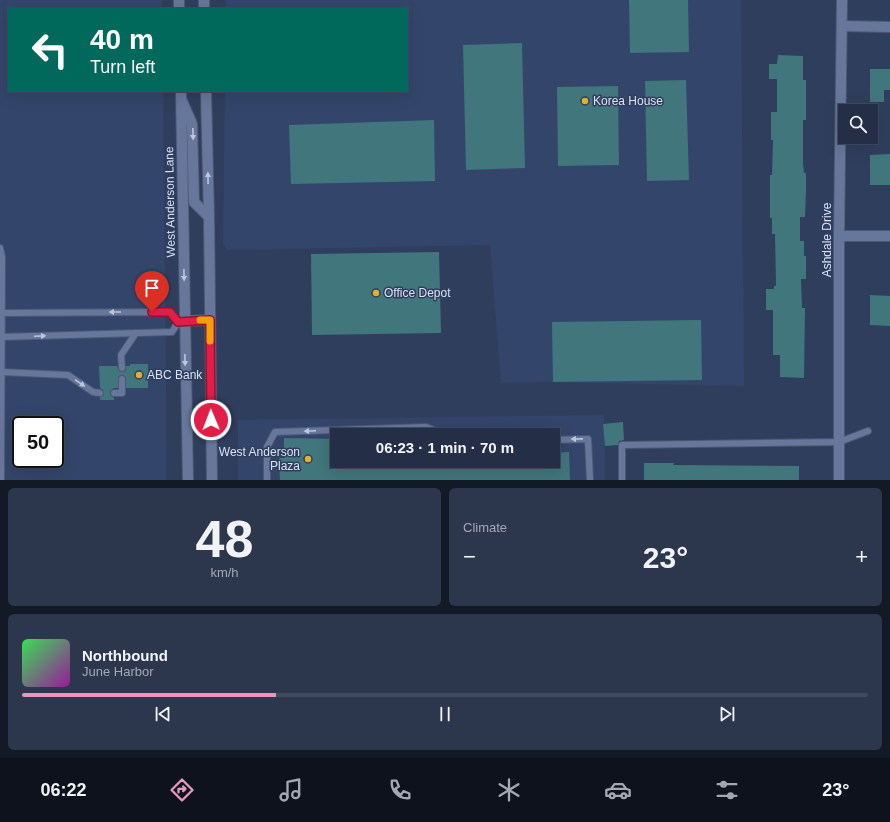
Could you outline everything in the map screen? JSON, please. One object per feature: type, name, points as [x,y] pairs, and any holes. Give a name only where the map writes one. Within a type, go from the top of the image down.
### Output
[{"type":"main road","name":"Ashdale Drive","points":[[839,480],[839,236],[842,0]]},
{"type":"main road","points":[[842,26],[890,27]]},
{"type":"main road","points":[[206,92],[212,480]]},
{"type":"main road","points":[[181,94],[192,124],[194,202],[209,217]]},
{"type":"main road","name":"West Anderson Lane","points":[[181,94],[182,321],[188,480]]},
{"type":"main road","points":[[839,236],[890,236]]},
{"type":"main road","points":[[182,321],[210,320]]},
{"type":"lane","points":[[0,248],[2,257],[1,480]]},
{"type":"lane","points":[[1,313],[170,312],[182,321],[172,332],[1,337]]},
{"type":"lane","points":[[122,368],[121,355],[136,333]]},
{"type":"lane","points":[[1,372],[68,375],[93,392],[100,393]]},
{"type":"lane","points":[[114,393],[122,393],[122,379]]},
{"type":"lane","points":[[396,428],[428,428]]},
{"type":"lane","points":[[267,480],[267,448],[275,432],[330,430]]},
{"type":"lane","points":[[622,480],[622,445],[839,442],[868,431]]},
{"type":"lane","points":[[560,440],[588,439],[590,480]]},
{"type":"shaded area","points":[[0,0],[162,0],[162,8],[8,8],[8,92],[163,92],[167,480],[0,480]]},
{"type":"shaded area","points":[[226,0],[741,0],[744,386],[546,382],[501,383],[490,245],[227,250],[223,243],[225,92],[408,92],[408,8],[225,8]]},
{"type":"shaded area","name":"West Anderson Plaza","points":[[604,415],[605,480],[238,480],[238,420]]},
{"type":"building","points":[[629,0],[688,0],[689,52],[630,53]]},
{"type":"building","points":[[522,43],[525,168],[466,170],[463,45]]},
{"type":"building","points":[[778,55],[803,56],[803,80],[806,80],[806,120],[803,120],[803,163],[804,173],[806,173],[805,217],[800,217],[800,241],[804,241],[804,256],[806,256],[806,279],[801,279],[802,308],[805,308],[804,378],[780,377],[780,355],[773,355],[773,310],[766,310],[766,289],[774,289],[774,286],[776,286],[775,234],[772,234],[772,218],[770,218],[770,175],[772,175],[773,140],[771,140],[771,112],[777,112],[777,79],[769,79],[769,64],[777,64]]},
{"type":"building","points":[[870,69],[890,69],[890,90],[884,90],[884,102],[870,102]]},
{"type":"building","points":[[686,80],[689,180],[647,181],[645,81]]},
{"type":"building","points":[[618,86],[619,165],[558,166],[557,87]]},
{"type":"building","points":[[434,120],[435,181],[291,184],[289,125]]},
{"type":"building","points":[[890,154],[890,185],[870,185],[870,155]]},
{"type":"building","name":"Office Depot","points":[[439,252],[441,333],[312,335],[311,254]]},
{"type":"building","points":[[870,295],[890,296],[890,326],[870,325]]},
{"type":"building","points":[[701,320],[702,380],[553,382],[552,322]]},
{"type":"building","points":[[130,364],[148,364],[148,388],[126,388],[126,377],[122,375],[118,377],[118,388],[114,388],[110,391],[110,395],[114,398],[114,400],[100,400],[100,397],[103,396],[104,393],[100,388],[99,366],[117,366],[119,371],[122,372],[126,370],[126,366],[130,366]]},
{"type":"building","points":[[623,422],[624,440],[619,441],[618,445],[605,446],[603,424]]},
{"type":"building","name":"West Anderson Plaza","points":[[284,438],[330,439],[330,468],[560,468],[560,453],[569,452],[570,480],[280,480],[279,458],[284,458]]},
{"type":"building","points":[[644,463],[674,463],[673,465],[799,466],[799,480],[644,480]]},
{"type":"slow traffic","points":[[200,320],[210,320],[210,341]]},
{"type":"place","name":"Korea House","points":[[585,101]]},
{"type":"place","name":"Office Depot","points":[[376,293]]},
{"type":"place","name":"ABC Bank","points":[[139,375]]},
{"type":"place","name":"West Anderson Plaza","points":[[308,459]]},
{"type":"route","points":[[152,312],[170,312],[178,322],[210,320],[211,420]]}]
